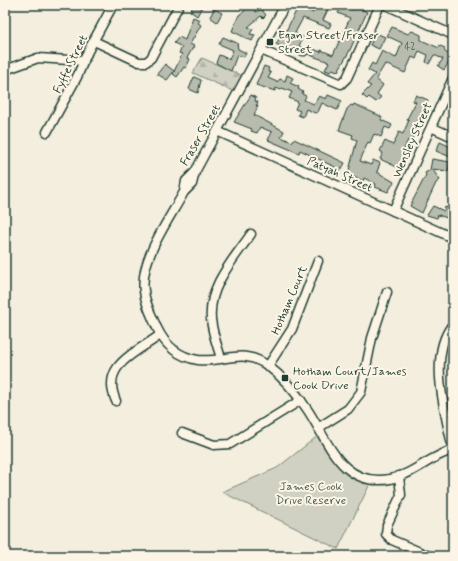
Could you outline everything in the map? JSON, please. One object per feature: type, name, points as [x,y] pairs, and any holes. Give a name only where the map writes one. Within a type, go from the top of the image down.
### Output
[{"type":"street","name":"Fyffe Street","points":[[47,132],[63,104],[113,5]]},
{"type":"street","points":[[94,41],[139,62],[146,62],[151,58],[179,5]]},
{"type":"street","name":"Fraser Street","points":[[160,336],[145,300],[143,280],[150,254],[184,192],[186,181],[195,172],[285,5]]},
{"type":"street","points":[[261,50],[340,84],[347,78],[380,5]]},
{"type":"street","points":[[386,5],[453,35]]},
{"type":"street","points":[[5,70],[38,58],[84,61]]},
{"type":"street","name":"Wensley Street","points":[[394,211],[453,78]]},
{"type":"street","points":[[431,127],[453,136]]},
{"type":"street","name":"Patyah Street","points":[[217,131],[453,238]]},
{"type":"street","points":[[221,358],[211,320],[212,300],[221,278],[251,234]]},
{"type":"street","name":"Hotham Court","points":[[268,366],[292,329],[318,261]]},
{"type":"street","points":[[318,428],[348,409],[361,392],[374,332],[387,292]]},
{"type":"street","points":[[116,401],[110,384],[115,369],[121,363],[160,336],[176,351],[189,358],[202,360],[244,356],[268,366],[301,400],[338,460],[354,473],[372,479],[390,479],[453,450],[442,393],[440,357],[444,340],[452,322]]},
{"type":"street","points":[[182,433],[214,445],[230,444],[301,400]]},
{"type":"street","points":[[399,476],[401,495],[387,525],[386,534],[392,540],[429,556]]},
{"type":"green space","points":[[202,58],[243,76],[235,92],[193,73]]},
{"type":"green space","name":"James Cook Drive Reserve","points":[[319,435],[332,457],[371,482],[338,549],[222,492],[277,468]]},
{"type":"building","points":[[194,5],[202,7],[197,16],[190,11]]},
{"type":"building","points":[[299,5],[306,5],[305,9],[313,13],[317,5],[330,5],[343,5],[354,10],[355,8],[359,8],[367,12],[349,52],[338,71],[332,69],[331,72],[325,70],[329,62],[307,54],[306,56],[302,56],[276,44],[281,36],[283,37]],"holes":[[[330,5],[340,9],[338,13],[350,18],[333,55],[321,50],[321,52],[313,49],[312,52],[299,46],[303,37],[295,33],[303,18],[329,28],[331,24],[323,20]]]},
{"type":"building","points":[[251,6],[256,12],[261,9],[266,15],[263,18],[261,16],[248,27],[253,29],[250,34],[255,35],[252,41],[232,31],[239,15]]},
{"type":"building","points":[[214,9],[222,13],[217,22],[210,17]]},
{"type":"building","points":[[193,17],[200,20],[198,23],[201,25],[190,44],[194,46],[187,58],[190,59],[186,68],[184,67],[177,77],[173,74],[182,54],[179,53],[182,47],[174,43],[179,37],[185,40]]},
{"type":"building","points":[[392,27],[408,34],[412,31],[421,35],[421,40],[439,48],[440,46],[445,48],[444,51],[452,57],[444,70],[438,66],[443,59],[434,55],[429,64],[426,62],[428,55],[419,51],[416,59],[412,57],[405,73],[385,64],[376,79],[383,85],[377,94],[381,97],[376,102],[369,97],[367,99],[362,95],[371,86],[367,84],[375,74],[368,70],[372,63],[375,65],[382,51],[396,58],[402,43],[387,36]]},
{"type":"building","points":[[376,33],[385,37],[379,49],[370,45]]},
{"type":"building","points":[[223,37],[237,43],[238,49],[246,53],[244,57],[237,55],[231,71],[216,63],[219,55],[229,59],[233,50],[219,44]]},
{"type":"building","points":[[165,64],[174,71],[167,80],[157,74]]},
{"type":"building","points":[[264,66],[269,68],[268,71],[271,73],[268,78],[277,82],[280,79],[285,81],[287,75],[293,78],[290,83],[299,87],[298,89],[306,96],[304,100],[314,104],[319,96],[326,99],[328,95],[342,101],[337,110],[322,103],[318,112],[315,113],[306,109],[303,117],[298,115],[300,111],[295,109],[298,102],[289,98],[292,92],[282,88],[281,90],[276,88],[275,91],[256,85]]},
{"type":"building","points":[[194,77],[201,80],[198,93],[189,89]]},
{"type":"building","points":[[251,95],[256,98],[255,101],[258,102],[254,115],[284,131],[281,137],[292,142],[294,139],[345,163],[341,170],[300,150],[299,153],[268,140],[272,132],[260,127],[257,133],[251,131],[252,129],[234,122]]},
{"type":"building","points":[[416,95],[428,100],[420,121],[418,120],[415,133],[410,142],[408,140],[404,149],[407,150],[399,168],[380,159],[383,153],[380,151],[385,141],[393,145],[399,132],[403,134],[409,120],[407,119],[416,102],[413,101]]},
{"type":"building","points":[[354,104],[382,117],[381,120],[392,125],[390,129],[385,127],[381,137],[374,134],[370,143],[368,142],[360,161],[371,165],[373,160],[380,163],[377,172],[394,182],[388,192],[375,187],[376,184],[364,178],[363,181],[353,177],[352,179],[347,178],[357,140],[352,138],[353,135],[339,130],[347,109]]},
{"type":"building","points":[[440,142],[453,148],[453,158],[436,151]]},
{"type":"building","points":[[432,159],[450,162],[448,171],[432,169],[440,180],[436,183],[422,213],[410,206],[426,175],[425,173],[430,170]]},
{"type":"building","points":[[433,206],[444,211],[445,207],[453,210],[453,220],[438,215],[437,218],[427,215]]},
{"type":"place","name":"Egan Street/Fraser Street","points":[[270,42]]},
{"type":"place","name":"Hotham Court/James Cook Drive","points":[[285,378]]}]
